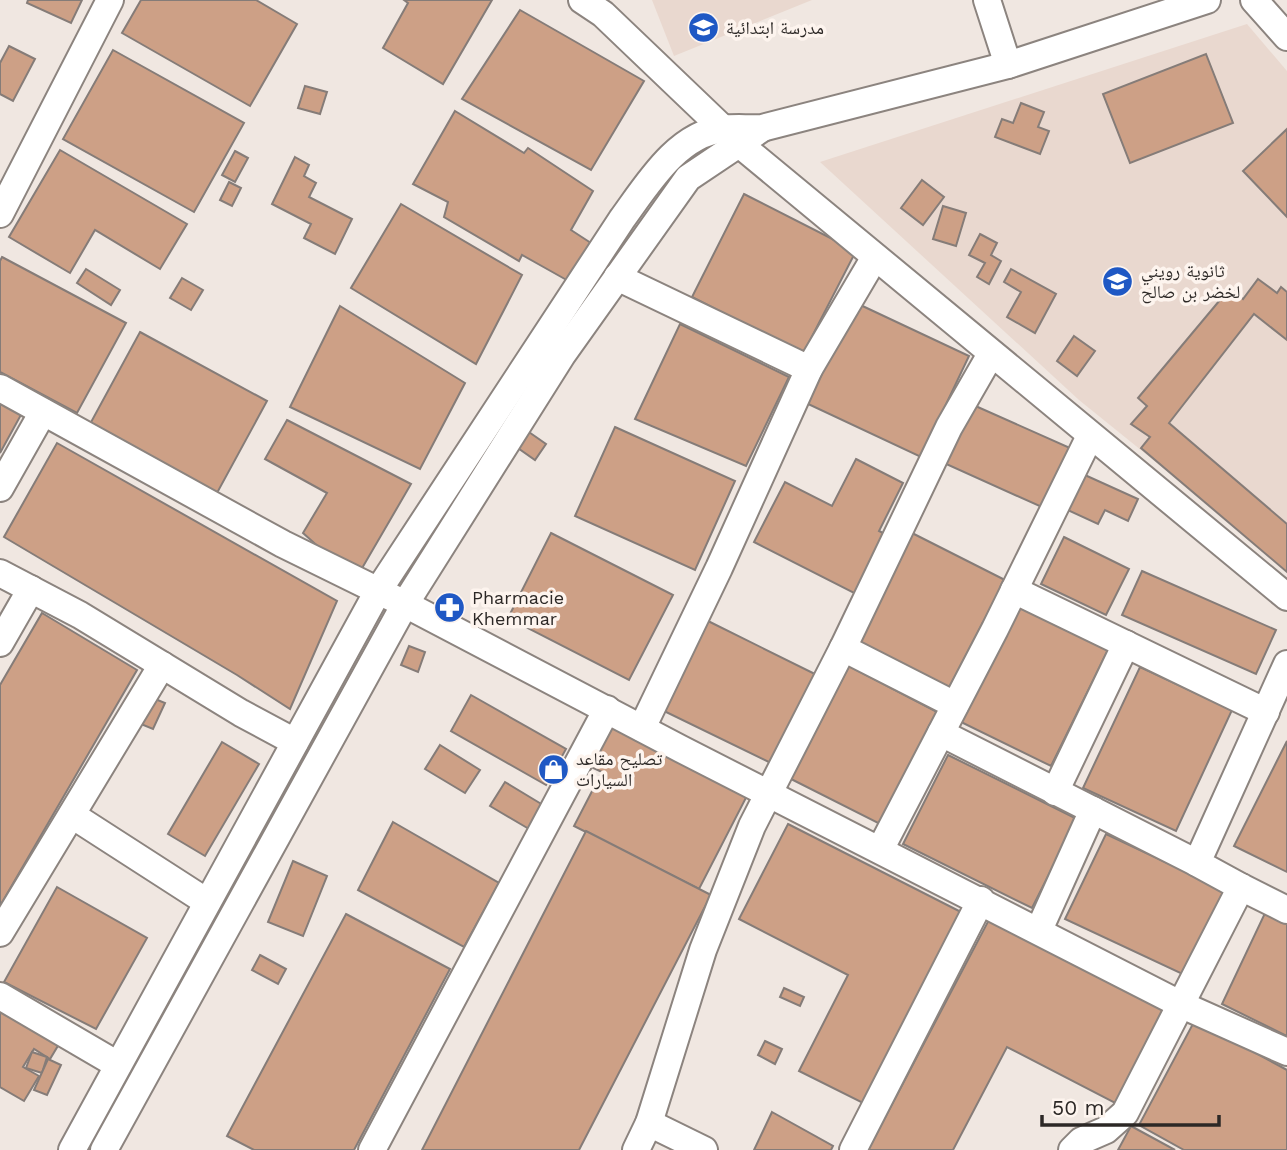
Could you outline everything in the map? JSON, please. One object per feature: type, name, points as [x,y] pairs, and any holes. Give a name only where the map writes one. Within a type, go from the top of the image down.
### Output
[{"type":"street","points":[[0,214],[110,0]]},
{"type":"street","points":[[987,0],[1008,65]]},
{"type":"street","points":[[72,1150],[378,591],[622,219],[653,178],[679,150],[700,135],[730,136],[1008,65],[1207,0]]},
{"type":"street","points":[[1254,0],[1287,37]]},
{"type":"street","points":[[596,5],[730,136],[1287,597]]},
{"type":"street","points":[[104,1150],[405,604],[562,355],[688,178],[730,136]]},
{"type":"street","points":[[642,728],[719,568],[808,369],[875,257]]},
{"type":"street","points":[[617,277],[808,369]]},
{"type":"street","points":[[636,1150],[649,1123],[703,950],[768,791],[843,648],[949,427],[991,354]]},
{"type":"street","points":[[0,388],[283,544],[405,604],[1182,1005],[1287,1052]]},
{"type":"street","points":[[0,488],[43,412]]},
{"type":"street","points":[[880,850],[1090,436]]},
{"type":"street","points":[[0,573],[80,615],[240,713],[295,742]]},
{"type":"street","points":[[0,643],[31,589]]},
{"type":"street","points":[[1014,590],[1266,712]]},
{"type":"street","points":[[1055,792],[1126,644]]},
{"type":"street","points":[[843,648],[955,705]]},
{"type":"street","points":[[1197,863],[1287,664]]},
{"type":"street","points":[[0,933],[162,665]]},
{"type":"street","points":[[372,1150],[607,709]]},
{"type":"street","points":[[941,733],[1287,910]]},
{"type":"street","points":[[1038,930],[1093,810]]},
{"type":"street","points":[[72,815],[207,902]]},
{"type":"street","points":[[1072,1150],[1081,1141],[1106,1130],[1125,1113],[1241,887]]},
{"type":"street","points":[[853,1150],[981,900]]},
{"type":"street","points":[[0,996],[118,1065]]},
{"type":"street","points":[[649,1123],[704,1150]]},
{"type":"shaded area","name":"مدرسة ابتدائية","points":[[652,0],[812,0],[674,56]]},
{"type":"shaded area","name":"ثانوية رويني لخضر بن صالح","points":[[1247,24],[1287,71],[1287,568],[1079,400],[820,162]]},
{"type":"building","points":[[28,0],[82,0],[71,23],[27,3]]},
{"type":"building","points":[[141,0],[256,0],[297,24],[250,106],[122,33]]},
{"type":"building","points":[[404,0],[492,0],[443,84],[383,48],[408,3]]},
{"type":"building","points":[[520,10],[644,81],[591,170],[462,99]]},
{"type":"building","points":[[9,46],[35,59],[13,101],[0,94],[0,63]]},
{"type":"building","points":[[113,50],[244,123],[194,212],[63,139]]},
{"type":"building","points":[[1206,54],[1233,123],[1130,163],[1103,94]]},
{"type":"building","points":[[305,86],[327,92],[320,114],[298,108]]},
{"type":"building","points":[[1021,103],[1044,112],[1038,127],[1049,131],[1040,154],[995,137],[1002,119],[1013,123]]},
{"type":"building","points":[[455,111],[524,153],[528,148],[593,191],[571,230],[594,245],[572,283],[522,255],[519,261],[444,217],[448,202],[413,184]]},
{"type":"building","points":[[1287,129],[1287,217],[1243,171]]},
{"type":"building","points":[[60,150],[187,224],[160,269],[95,230],[70,273],[9,237]]},
{"type":"building","points":[[235,151],[248,158],[235,182],[222,175]]},
{"type":"building","points":[[295,157],[309,165],[304,176],[316,183],[309,197],[352,219],[335,254],[304,238],[311,224],[272,204]]},
{"type":"building","points":[[922,180],[944,197],[923,225],[901,208]]},
{"type":"building","points":[[229,182],[241,188],[232,206],[220,200]]},
{"type":"building","points":[[744,194],[856,251],[803,354],[692,297]]},
{"type":"building","points":[[401,204],[522,275],[476,364],[351,288]]},
{"type":"building","points":[[943,206],[966,213],[956,246],[933,239]]},
{"type":"building","points":[[980,234],[997,243],[991,255],[1001,261],[989,284],[977,277],[985,263],[969,255]]},
{"type":"building","points":[[2,257],[126,323],[77,413],[0,372]]},
{"type":"building","points":[[86,269],[120,290],[111,305],[77,283]]},
{"type":"building","points":[[1011,269],[1056,294],[1035,333],[1007,317],[1021,292],[1004,282]]},
{"type":"building","points":[[182,278],[203,290],[191,310],[170,298]]},
{"type":"building","points":[[1258,279],[1277,293],[1281,287],[1287,292],[1287,340],[1254,314],[1169,423],[1287,524],[1287,572],[1141,448],[1150,437],[1131,424],[1147,406],[1138,398],[1230,288],[1243,299]]},
{"type":"building","points":[[854,302],[969,356],[921,457],[806,403]]},
{"type":"building","points":[[340,306],[465,383],[420,469],[290,407]]},
{"type":"building","points":[[680,324],[789,377],[746,466],[635,419]]},
{"type":"building","points":[[140,332],[267,401],[217,493],[90,424]]},
{"type":"building","points":[[1074,336],[1095,351],[1077,376],[1057,361]]},
{"type":"building","points":[[0,401],[22,413],[0,453]]},
{"type":"building","points":[[971,404],[1070,448],[1044,508],[944,463]]},
{"type":"building","points":[[287,420],[411,484],[361,570],[322,550],[303,533],[327,493],[265,459]]},
{"type":"building","points":[[615,427],[735,481],[695,570],[575,516]]},
{"type":"building","points":[[526,430],[546,444],[535,460],[515,446]]},
{"type":"building","points":[[57,443],[337,601],[290,709],[4,537]]},
{"type":"building","points":[[856,459],[903,483],[879,531],[889,536],[858,595],[754,542],[785,482],[832,506]]},
{"type":"building","points":[[1076,471],[1138,499],[1128,521],[1105,510],[1098,524],[1059,506]]},
{"type":"building","points":[[551,533],[673,595],[629,680],[508,618]]},
{"type":"building","points":[[912,533],[1005,580],[947,692],[854,645]]},
{"type":"building","points":[[1064,537],[1129,569],[1106,615],[1041,584]]},
{"type":"building","points":[[1142,571],[1276,630],[1256,674],[1122,615]]},
{"type":"building","points":[[1020,602],[1110,646],[1051,766],[961,722]]},
{"type":"building","points":[[42,613],[137,670],[0,906],[0,685]]},
{"type":"building","points":[[708,621],[821,677],[777,766],[664,711]]},
{"type":"building","points":[[409,646],[425,652],[418,672],[401,665]]},
{"type":"building","points":[[849,666],[941,714],[884,826],[791,779]]},
{"type":"building","points":[[1140,667],[1232,710],[1176,831],[1083,788]]},
{"type":"building","points":[[471,695],[566,749],[546,785],[451,731]]},
{"type":"building","points":[[148,696],[165,703],[153,729],[136,722]]},
{"type":"building","points":[[612,717],[751,788],[699,889],[574,826],[602,772],[587,765]]},
{"type":"building","points":[[1287,741],[1287,872],[1234,846]]},
{"type":"building","points":[[222,742],[259,764],[205,856],[168,834]]},
{"type":"building","points":[[440,745],[480,770],[465,793],[425,769]]},
{"type":"building","points":[[948,755],[1077,819],[1032,908],[903,844]]},
{"type":"building","points":[[505,782],[543,805],[529,829],[490,806]]},
{"type":"building","points":[[393,822],[499,883],[464,947],[358,890]]},
{"type":"building","points":[[788,824],[961,912],[863,1103],[799,1071],[848,975],[739,919]]},
{"type":"building","points":[[586,831],[711,895],[579,1150],[422,1150]]},
{"type":"building","points":[[1106,834],[1231,893],[1191,978],[1065,919]]},
{"type":"building","points":[[293,861],[327,876],[303,936],[268,922]]},
{"type":"building","points":[[57,887],[147,938],[96,1029],[4,982]]},
{"type":"building","points":[[1266,911],[1287,921],[1287,1036],[1222,1004]]},
{"type":"building","points":[[346,914],[450,969],[354,1150],[254,1150],[227,1136]]},
{"type":"building","points":[[992,914],[1170,1008],[1119,1105],[1007,1047],[953,1150],[868,1150]]},
{"type":"building","points":[[260,955],[286,969],[278,984],[252,970]]},
{"type":"building","points":[[784,988],[804,997],[800,1006],[780,997]]},
{"type":"building","points":[[0,1010],[59,1044],[50,1059],[34,1049],[23,1067],[39,1076],[24,1101],[0,1087]]},
{"type":"building","points":[[1195,1020],[1287,1070],[1287,1150],[1184,1150],[1139,1125]]},
{"type":"building","points":[[765,1041],[782,1049],[775,1064],[758,1055]]},
{"type":"building","points":[[32,1052],[47,1057],[42,1073],[26,1068]]},
{"type":"building","points":[[48,1059],[61,1065],[47,1095],[34,1090]]},
{"type":"building","points":[[772,1112],[833,1146],[831,1150],[754,1150]]},
{"type":"building","points":[[1131,1126],[1175,1150],[1118,1150]]},
{"type":"place","name":"مدرسة ابتدائية","points":[[703,28]]},
{"type":"place","name":"ثانوية رويني لخضر بن صالح","points":[[1118,281]]},
{"type":"place","name":"Pharmacie Khemmar","points":[[449,608]]},
{"type":"place","name":"تصليح مقاعد السيارات","points":[[553,769]]}]
